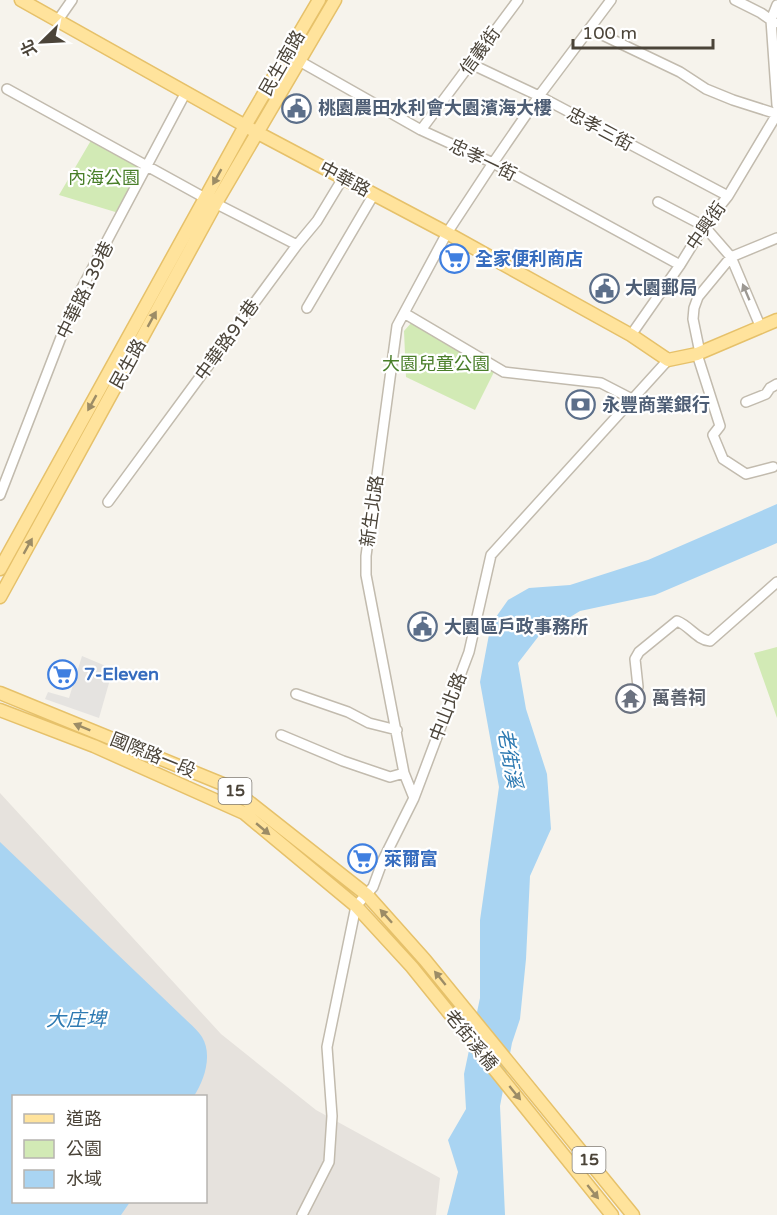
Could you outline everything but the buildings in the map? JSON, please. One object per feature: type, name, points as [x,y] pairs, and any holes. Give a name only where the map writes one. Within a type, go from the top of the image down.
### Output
[{"type":"main road","name":"中華路","points":[[21,0],[245,126],[447,233],[632,335],[668,360]]},
{"type":"main road","name":"民生南路","points":[[245,126],[319,0]]},
{"type":"main road","name":"民生南路","points":[[258,133],[335,0]]},
{"type":"main road","name":"民生路","points":[[0,597],[210,201],[245,126]]},
{"type":"main road","name":"民生路","points":[[0,570],[210,201],[258,133]]},
{"type":"main road","points":[[668,360],[699,354],[777,320]]},
{"type":"main road","name":"國際路一段","points":[[0,693],[230,787],[367,895],[425,960]]},
{"type":"main road","name":"國際路一段","points":[[0,710],[94,746],[244,813],[356,906],[412,966]]},
{"type":"main road","name":"老街溪橋","points":[[425,960],[633,1215]]},
{"type":"main road","name":"老街溪橋","points":[[412,966],[612,1215]]},
{"type":"street","points":[[58,20],[72,0]]},
{"type":"street","name":"信義街","points":[[421,130],[518,0]]},
{"type":"street","name":"新生北路","points":[[414,798],[404,773],[366,575],[366,556],[397,326],[447,233],[539,96],[611,0]]},
{"type":"street","points":[[735,0],[774,22]]},
{"type":"street","points":[[777,5],[774,22],[777,105]]},
{"type":"street","points":[[590,29],[680,72],[706,89],[777,114]]},
{"type":"street","name":"忠孝一街","points":[[287,54],[421,130],[493,163],[680,265]]},
{"type":"street","name":"忠孝三街","points":[[471,64],[539,96],[728,196]]},
{"type":"street","points":[[7,89],[210,201],[297,245]]},
{"type":"street","name":"中華路139巷","points":[[0,495],[75,302],[186,92]]},
{"type":"street","name":"中興街","points":[[632,335],[704,226],[728,196],[777,114]]},
{"type":"street","name":"中華路91巷","points":[[108,502],[317,221],[343,178]]},
{"type":"street","points":[[307,308],[374,194]]},
{"type":"street","points":[[658,202],[704,226],[731,257],[761,328]]},
{"type":"street","points":[[773,467],[746,474],[723,459],[713,435],[720,426],[699,354],[694,308],[698,297],[731,257],[777,238]]},
{"type":"street","points":[[404,313],[504,372],[601,383],[632,399]]},
{"type":"street","name":"中山北路","points":[[356,906],[373,887],[383,860],[414,798],[469,652],[490,555],[668,360]]},
{"type":"street","points":[[746,402],[766,394],[777,384]]},
{"type":"street","points":[[638,687],[634,659],[639,652],[677,621],[703,640],[710,641],[777,582]]},
{"type":"street","points":[[296,694],[348,712],[369,723],[397,730]]},
{"type":"street","points":[[281,735],[343,761],[390,777],[404,773]]},
{"type":"street","points":[[302,1215],[329,1162],[332,1116],[327,1047],[356,906]]},
{"type":"shaded area","points":[[82,656],[113,669],[99,718],[45,699],[48,692],[69,698]]},
{"type":"shaded area","points":[[0,793],[221,1034],[316,1110],[440,1178],[436,1215],[0,1215]]},
{"type":"green space","name":"內海公園","points":[[93,137],[148,167],[122,214],[59,195]]},
{"type":"green space","name":"大園兒童公園","points":[[412,322],[496,368],[475,410],[406,377],[404,331]]},
{"type":"green space","points":[[777,647],[777,718],[754,653]]},
{"type":"water","name":"老街溪","points":[[777,504],[777,543],[655,595],[580,611],[538,637],[518,663],[526,709],[547,774],[551,829],[530,876],[520,1019],[512,1043],[500,1106],[505,1215],[447,1215],[458,1172],[448,1140],[466,1109],[464,1074],[480,998],[480,920],[499,787],[480,682],[491,624],[508,600],[529,588],[570,585],[648,560]]},
{"type":"water","name":"大庄埤","points":[[0,842],[200,1034],[205,1044],[207,1060],[201,1083],[195,1095],[12,1095],[12,1203],[129,1203],[121,1215],[0,1215]]},
{"type":"place","name":"桃園農田水利會大園濱海大樓","points":[[297,108]]},
{"type":"place","name":"全家便利商店","points":[[454,259]]},
{"type":"place","name":"大園郵局","points":[[604,288]]},
{"type":"place","name":"永豐商業銀行","points":[[581,405]]},
{"type":"place","name":"大園區戶政事務所","points":[[423,627]]},
{"type":"place","name":"7-Eleven","points":[[63,674]]},
{"type":"place","name":"萬善祠","points":[[631,698]]},
{"type":"place","name":"萊爾富","points":[[363,859]]}]
